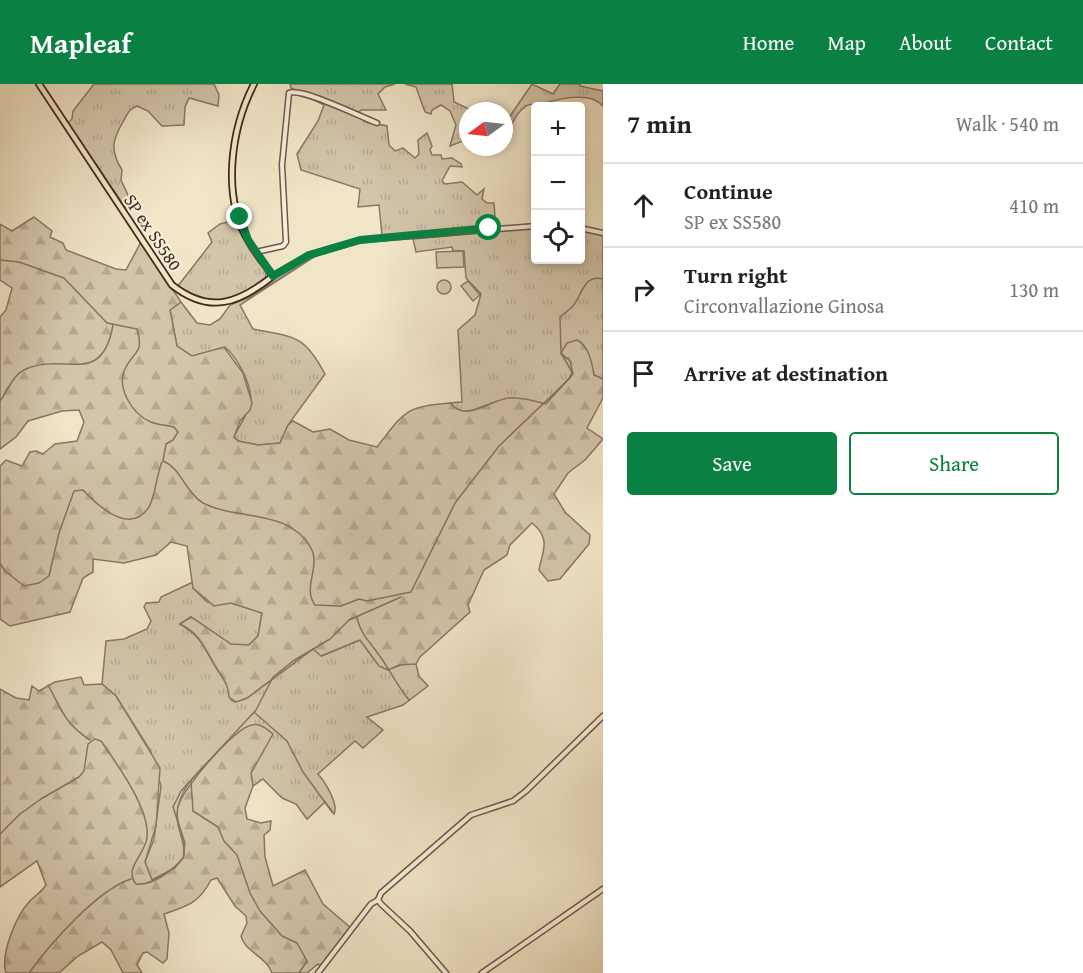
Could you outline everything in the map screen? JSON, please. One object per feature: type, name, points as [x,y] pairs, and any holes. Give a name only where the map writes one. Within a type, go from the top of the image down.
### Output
[{"type":"main road","name":"SP ex SS580","points":[[39,84],[172,285],[182,293],[202,302],[226,303],[246,295],[273,276]]},
{"type":"main road","points":[[254,84],[236,129],[231,163],[242,226],[256,252],[273,276]]},
{"type":"street","points":[[256,252],[283,246],[286,242],[282,165],[289,93],[295,92],[330,102],[377,123]]},
{"type":"street","name":"SP ex SS580","points":[[273,276],[309,255],[360,240],[531,226]]},
{"type":"street","points":[[585,229],[603,233]]},
{"type":"street","points":[[318,973],[381,893],[461,822],[471,815],[513,801],[526,791],[603,716]]},
{"type":"street","points":[[482,973],[603,890]]},
{"type":"street","points":[[378,899],[446,973]]},
{"type":"green space","points":[[94,84],[214,84],[219,95],[218,106],[189,98],[185,107],[184,125],[162,126],[148,111],[137,106],[132,108],[117,133],[114,144],[115,156],[122,170],[121,180],[133,206],[127,210],[68,123],[72,119],[73,111]]},
{"type":"green space","points":[[290,84],[395,84],[385,87],[378,94],[386,110],[361,110],[358,113],[366,122],[387,126],[389,145],[395,151],[403,148],[415,158],[419,154],[418,140],[427,133],[432,146],[430,150],[432,155],[441,155],[442,159],[452,158],[462,167],[450,166],[442,181],[445,184],[462,182],[477,195],[484,189],[482,199],[487,203],[494,203],[495,216],[487,220],[486,226],[382,235],[379,205],[358,207],[360,189],[301,170],[297,154],[318,121],[324,105],[291,88]]},
{"type":"green space","points":[[405,84],[452,84],[454,102],[459,104],[459,142],[450,146],[456,125],[450,111],[441,105],[432,110],[431,114],[425,112],[416,87]]},
{"type":"green space","points":[[532,84],[553,94],[560,84],[580,84],[580,86],[603,91],[603,106],[597,101],[583,97],[550,102],[531,102],[531,105],[522,109],[513,123],[513,112]]},
{"type":"green space","points":[[34,217],[52,231],[50,237],[63,243],[66,250],[116,269],[126,270],[141,242],[181,302],[170,310],[177,346],[192,356],[224,347],[243,373],[252,403],[250,410],[240,421],[234,437],[238,441],[258,445],[280,443],[288,425],[293,421],[313,432],[330,429],[349,440],[377,447],[400,418],[423,406],[450,403],[457,409],[471,411],[508,398],[546,404],[573,374],[570,361],[561,353],[567,343],[577,340],[587,351],[594,375],[603,379],[603,398],[587,428],[603,439],[585,460],[568,473],[554,494],[565,512],[590,535],[589,544],[560,579],[548,581],[539,570],[544,540],[532,523],[510,545],[507,555],[484,570],[468,605],[470,612],[420,657],[416,664],[399,665],[388,670],[379,666],[360,640],[321,656],[313,649],[247,698],[236,702],[229,697],[225,681],[201,642],[193,632],[180,624],[191,617],[231,644],[249,645],[258,636],[262,613],[231,603],[214,606],[193,588],[187,546],[171,542],[156,555],[124,563],[93,559],[93,572],[83,578],[70,612],[10,626],[0,619],[0,466],[6,460],[22,466],[30,452],[36,451],[43,454],[55,444],[77,441],[84,422],[79,410],[62,411],[28,421],[16,437],[0,449],[0,317],[6,310],[12,288],[0,280],[0,224],[12,231]]},
{"type":"green space","points":[[228,222],[237,227],[265,269],[266,277],[247,293],[224,300],[212,300],[188,293],[178,286],[212,242],[208,233],[220,224]]},
{"type":"green space","points":[[531,228],[531,264],[585,264],[585,229],[603,234],[603,379],[594,375],[586,349],[568,343],[562,355],[571,361],[573,374],[546,404],[504,401],[467,411],[456,408],[450,403],[462,402],[458,330],[475,315],[481,294],[466,278],[464,251],[453,251],[452,247],[416,252],[413,239]]},
{"type":"green space","points":[[463,251],[464,267],[437,268],[436,252]]},
{"type":"green space","points":[[317,255],[240,305],[253,329],[288,336],[304,344],[325,374],[288,425],[281,443],[258,445],[238,441],[234,437],[251,403],[249,388],[243,372],[225,347],[192,356],[177,346],[170,310],[181,302],[197,323],[210,325],[220,319],[230,305],[248,298]]},
{"type":"green space","points":[[444,280],[449,282],[451,287],[449,292],[444,294],[439,292],[437,287],[439,282]]},
{"type":"green space","points":[[468,281],[480,295],[473,301],[461,286]]},
{"type":"green space","points":[[193,582],[193,588],[207,602],[231,603],[262,613],[258,636],[249,645],[232,645],[191,617],[180,624],[201,642],[225,682],[231,700],[235,702],[247,698],[313,649],[322,656],[360,640],[379,666],[388,670],[403,664],[416,664],[419,676],[428,686],[403,705],[367,717],[383,730],[363,748],[355,741],[318,774],[333,799],[334,814],[325,802],[307,819],[296,804],[282,798],[263,779],[253,786],[251,773],[269,738],[232,737],[197,773],[183,793],[177,816],[184,857],[175,868],[152,880],[145,862],[154,839],[161,786],[150,750],[116,696],[102,684],[106,641],[124,639],[147,629],[151,621],[144,607],[146,603],[159,602],[161,597]]},
{"type":"green space","points":[[81,677],[84,685],[102,684],[116,696],[160,768],[156,826],[145,862],[152,880],[175,868],[184,857],[178,807],[189,787],[210,760],[244,728],[258,725],[273,734],[251,773],[253,786],[245,808],[247,819],[261,823],[271,821],[270,830],[264,835],[265,857],[273,886],[305,870],[323,904],[351,928],[322,967],[318,964],[307,973],[272,973],[269,967],[243,941],[241,936],[247,923],[246,916],[235,906],[217,878],[211,880],[207,888],[192,903],[164,914],[169,933],[167,959],[163,963],[147,952],[143,953],[137,965],[142,973],[123,973],[111,950],[102,942],[78,956],[59,973],[6,973],[5,956],[14,926],[24,908],[46,885],[37,861],[0,887],[0,689],[16,698],[29,700],[32,686],[39,691],[55,682]]},
{"type":"waterway","points":[[0,260],[19,262],[64,278],[107,323],[137,329],[140,343],[138,351],[123,375],[124,391],[132,406],[144,418],[154,423],[174,427],[178,432],[173,440],[166,444],[163,461],[174,469],[192,493],[203,503],[231,512],[276,521],[301,535],[314,555],[310,592],[315,605],[341,606],[359,599],[367,601],[411,592],[455,503],[499,446],[570,378],[572,372],[561,353],[560,317],[574,305],[588,281],[603,279]]},
{"type":"waterway","points":[[0,401],[21,371],[40,365],[91,362],[100,356],[108,344],[113,325]]},
{"type":"waterway","points":[[0,563],[5,571],[24,586],[39,583],[49,576],[59,533],[74,491],[83,490],[105,510],[124,519],[133,519],[149,507],[162,462]]},
{"type":"waterway","points":[[0,834],[20,814],[79,777],[84,771],[88,744],[95,739],[101,741],[123,774],[138,800],[147,826],[146,843],[132,872],[133,878],[136,884],[156,880],[183,858],[185,843],[173,807],[181,791],[256,710],[273,677],[293,661],[330,639],[349,620],[401,597]]},
{"type":"waterway","points":[[357,618],[363,634],[409,700]]},
{"type":"waterway","points":[[48,685],[69,722],[90,740]]},
{"type":"waterway","points":[[255,713],[287,741],[303,772],[332,812]]},
{"type":"waterway","points":[[191,781],[193,811],[218,827],[224,841],[237,855],[250,893],[260,911],[282,936],[297,943],[307,961],[299,973]]},
{"type":"waterway","points":[[29,973],[62,933],[89,906],[104,894],[131,879]]},
{"type":"route","points":[[240,217],[248,240],[273,276],[309,255],[333,246],[360,240],[489,228]]}]
